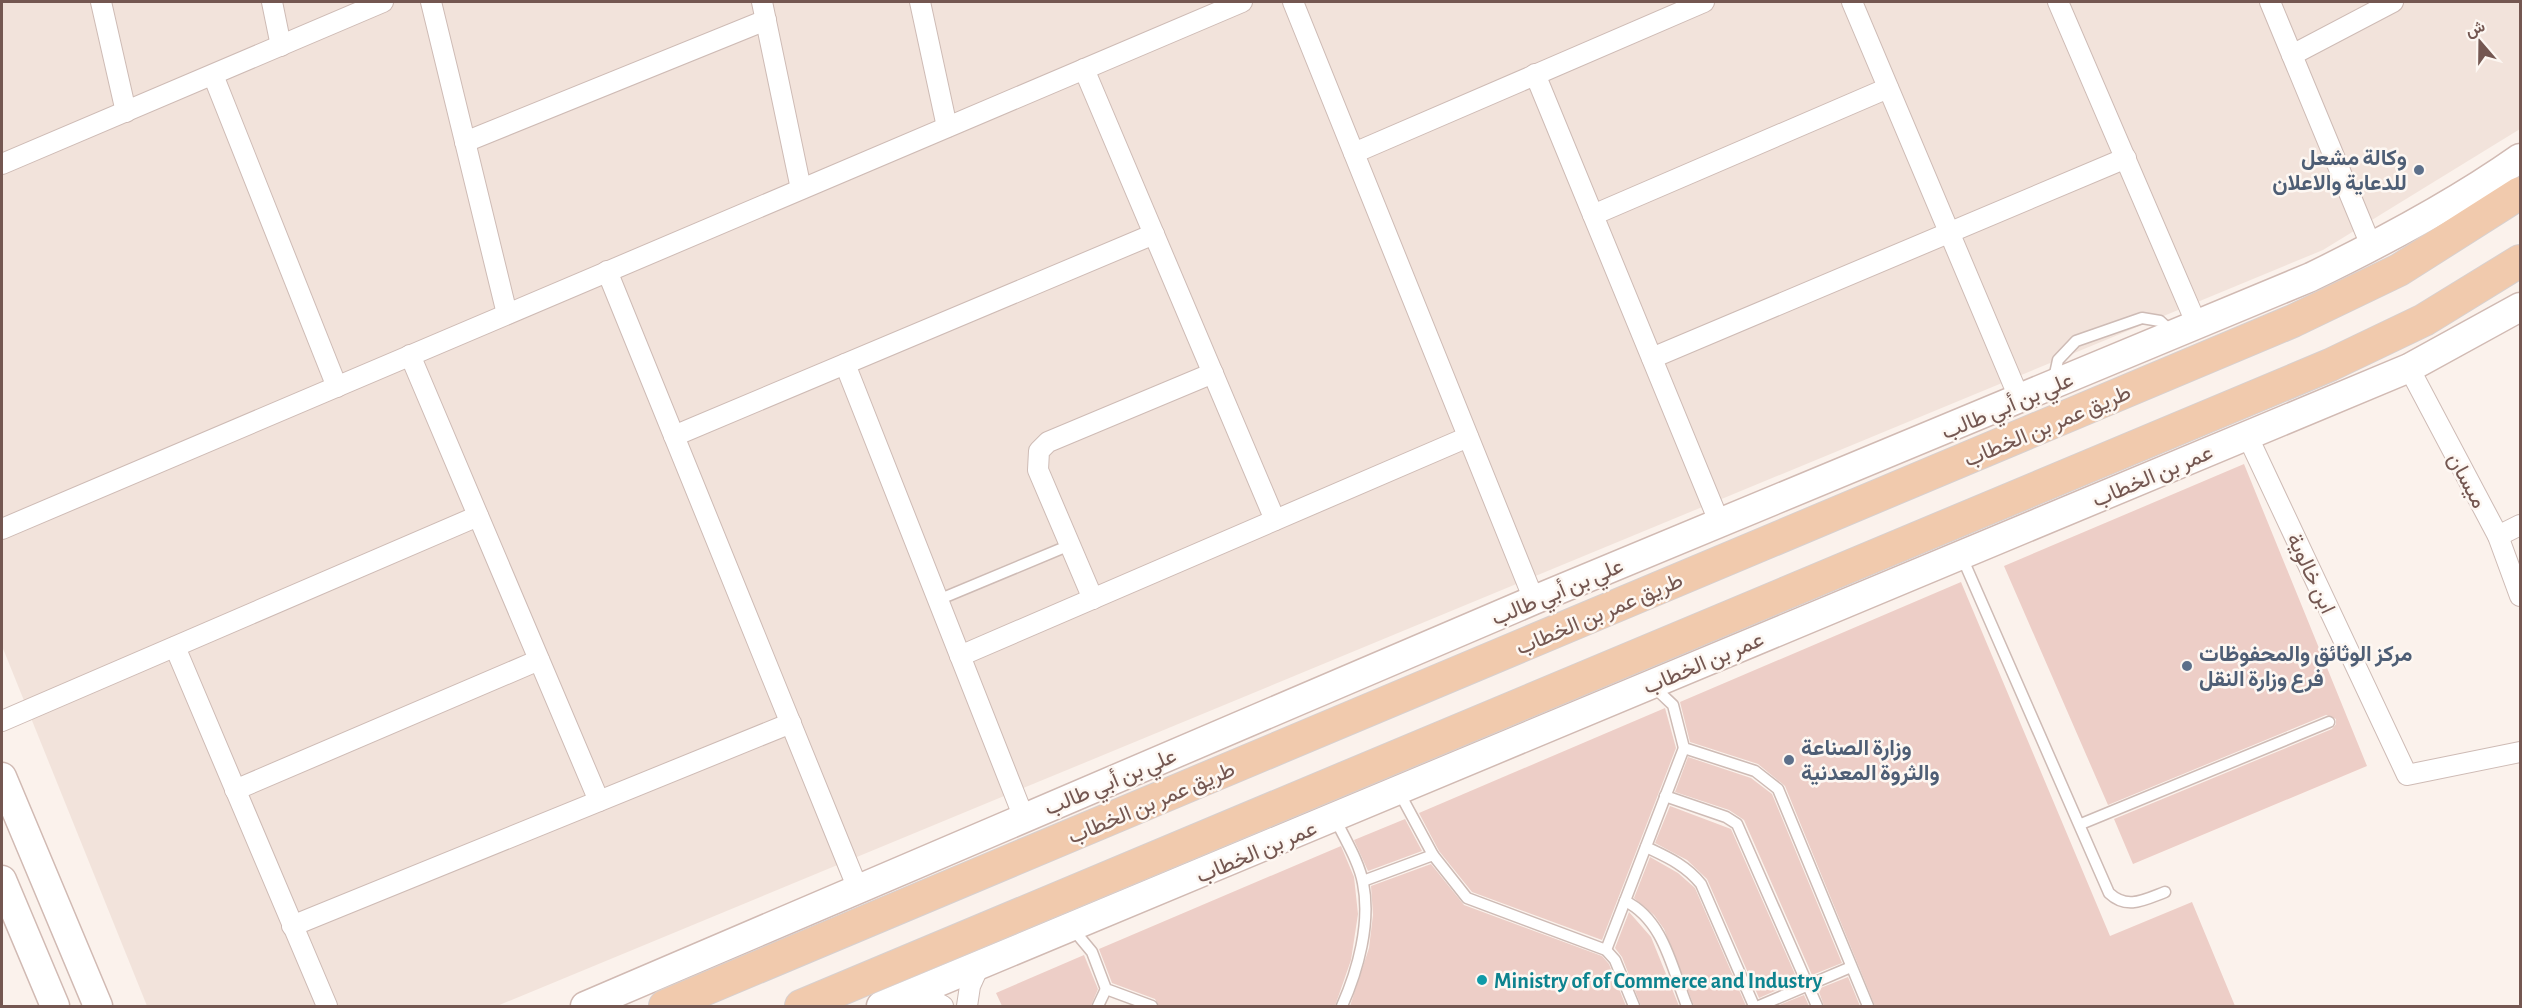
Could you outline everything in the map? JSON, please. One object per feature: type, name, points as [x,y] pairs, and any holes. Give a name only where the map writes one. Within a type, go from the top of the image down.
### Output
[{"type":"main road","name":"طريق عمر بن الخطاب","points":[[665,1006],[2347,297],[2449,241],[2520,193]]},
{"type":"main road","points":[[801,1006],[1804,588],[2330,365],[2424,320],[2520,261]]},
{"type":"street","points":[[101,2],[126,112]]},
{"type":"street","points":[[272,2],[281,46]]},
{"type":"street","points":[[2,164],[383,2]]},
{"type":"street","points":[[431,2],[507,314]]},
{"type":"street","points":[[920,2],[947,127]]},
{"type":"street","points":[[2,529],[1242,2]]},
{"type":"street","points":[[1293,2],[1534,600]]},
{"type":"street","points":[[1354,153],[1704,2]]},
{"type":"street","points":[[1852,2],[2020,400]]},
{"type":"street","points":[[2058,2],[2126,158],[2186,330]]},
{"type":"street","points":[[2270,2],[2372,248]]},
{"type":"street","points":[[2292,55],[2393,2]]},
{"type":"street","points":[[465,142],[764,11],[801,189]]},
{"type":"street","points":[[1084,69],[1275,520]]},
{"type":"street","points":[[1536,74],[1720,524]]},
{"type":"street","points":[[213,75],[337,387]]},
{"type":"street","points":[[1593,215],[1888,88]]},
{"type":"street","points":[[1652,358],[2126,158]]},
{"type":"street","name":"علي بن أبي طالب","points":[[585,1006],[1534,600],[2186,330],[2372,248],[2477,187],[2520,158]]},
{"type":"street","points":[[674,436],[1154,234]]},
{"type":"street","points":[[607,272],[858,889]]},
{"type":"street","name":"عمر بن الخطاب","points":[[881,1006],[2409,368],[2520,307]]},
{"type":"street","points":[[410,355],[599,801]]},
{"type":"street","points":[[845,364],[1023,818]]},
{"type":"street","points":[[2304,410],[2330,365]]},
{"type":"street","name":"ميسان","points":[[2409,368],[2498,536],[2520,596]]},
{"type":"street","points":[[1094,599],[1038,470],[1037,457],[1043,446],[1213,373]]},
{"type":"street","name":"ابن خالوية","points":[[2247,435],[2407,775],[2520,752]]},
{"type":"street","points":[[960,656],[1468,437]]},
{"type":"street","points":[[1877,496],[1915,444]]},
{"type":"street","points":[[2,721],[478,516]]},
{"type":"street","points":[[2498,536],[2520,525]]},
{"type":"street","points":[[1804,588],[1852,600]]},
{"type":"street","points":[[175,647],[327,1006]]},
{"type":"street","points":[[235,790],[539,660]]},
{"type":"street","points":[[292,926],[791,723]]},
{"type":"street","points":[[2,777],[98,1006]]},
{"type":"street","points":[[2,880],[55,1006]]},
{"type":"street","points":[[967,1006],[970,986],[979,966]]},
{"type":"street","points":[[915,991],[942,1006]]},
{"type":"lane","points":[[938,600],[1070,545]]},
{"type":"lane","points":[[1960,555],[2081,824],[2109,893],[2118,902],[2132,904],[2165,892]]},
{"type":"lane","points":[[1606,951],[1684,748],[1673,705],[1651,684]]},
{"type":"lane","points":[[2081,824],[2330,723]]},
{"type":"lane","points":[[1684,748],[1755,771],[1778,789],[1868,1006]]},
{"type":"lane","points":[[1399,791],[1433,855],[1467,898],[1606,951],[1615,960],[1634,1006]]},
{"type":"lane","points":[[1665,796],[1737,824],[1817,1006]]},
{"type":"lane","points":[[1334,818],[1363,881],[1366,907],[1364,931],[1353,977],[1342,1006]]},
{"type":"lane","points":[[1646,847],[1680,863],[1692,872],[1701,884],[1754,1006]]},
{"type":"lane","points":[[1363,881],[1433,855]]},
{"type":"lane","points":[[1625,901],[1639,908],[1655,925],[1687,1006]]},
{"type":"lane","points":[[1072,927],[1092,951],[1106,989],[1098,1006]]},
{"type":"lane","points":[[1759,1006],[1851,967]]},
{"type":"lane","points":[[1106,989],[1152,1006]]},
{"type":"shaded area","points":[[2,2],[2520,2],[2520,129],[2323,250],[497,1006],[147,1006],[2,646]]},
{"type":"building","name":"مركز الوثائق والمحفوظات فرع وزارة النقل","points":[[2244,464],[2367,766],[2133,864],[2114,819],[2332,729],[2336,724],[2336,719],[2326,715],[2108,805],[2004,566]]},
{"type":"building","points":[[1961,582],[2110,936],[2192,902],[2235,1006],[1875,1006],[1785,786],[1758,764],[1690,742],[1680,702]]},
{"type":"building","points":[[1665,708],[1676,748],[1602,940],[1472,892],[1439,851],[1419,813]]},
{"type":"building","points":[[1688,757],[1751,778],[1772,794],[1842,963],[1812,975],[1744,820],[1729,810],[1675,792]]},
{"type":"building","points":[[1670,806],[1731,829],[1798,981],[1759,998],[1707,879],[1687,860],[1655,843]]},
{"type":"building","points":[[1405,819],[1422,851],[1368,871],[1354,840]]},
{"type":"building","points":[[1341,846],[1354,877],[1358,914],[1351,960],[1335,1006],[1159,1006],[1155,999],[1112,983],[1099,949]]},
{"type":"building","points":[[1650,857],[1678,873],[1695,888],[1746,1006],[1694,1006],[1664,929],[1654,915],[1634,898]]},
{"type":"building","points":[[1431,864],[1464,905],[1602,956],[1609,964],[1626,1006],[1350,1006],[1369,948],[1373,915],[1371,886]]},
{"type":"building","points":[[1629,912],[1651,937],[1679,1006],[1641,1006],[1622,957],[1615,948]]},
{"type":"building","points":[[1084,955],[1098,989],[1091,1006],[1002,1006],[996,993]]},
{"type":"building","points":[[1848,977],[1860,1006],[1824,1006],[1818,989]]},
{"type":"building","points":[[1804,995],[1809,1006],[1777,1006]]},
{"type":"place","name":"وكالة مشعل للدعاية والاعلان","points":[[2419,170]]},
{"type":"place","name":"مركز الوثائق والمحفوظات فرع وزارة النقل","points":[[2187,666]]},
{"type":"place","name":"وزارة الصناعة والثروة المعدنية","points":[[1789,760]]},
{"type":"place","name":"Ministry of of Commerce and Industry","points":[[1482,980]]}]
